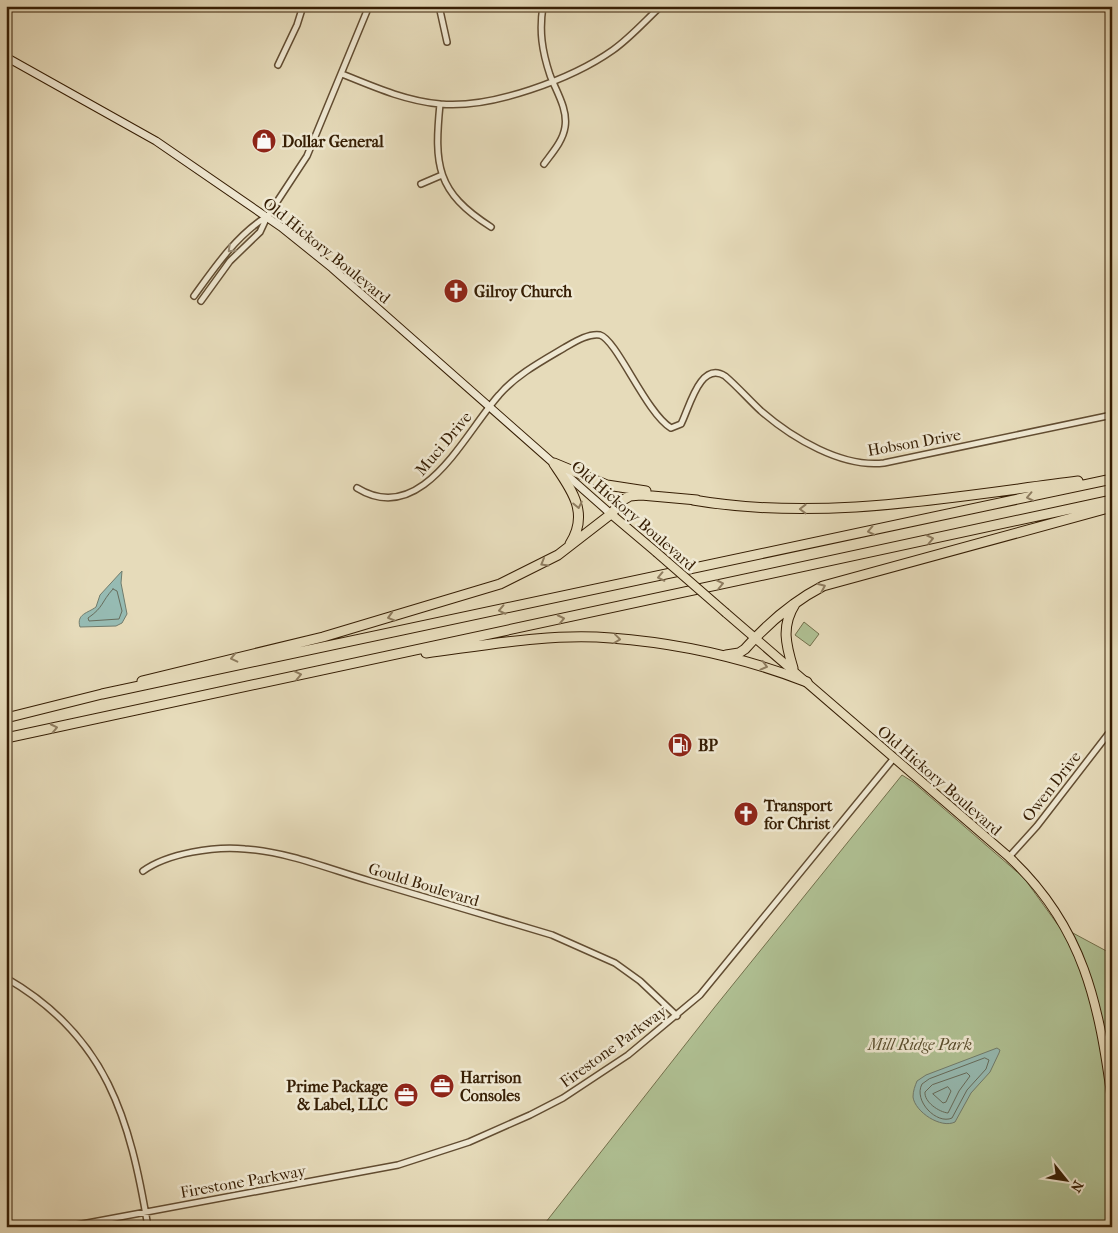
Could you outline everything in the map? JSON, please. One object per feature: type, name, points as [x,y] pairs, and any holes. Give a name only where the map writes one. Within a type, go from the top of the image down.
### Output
[{"type":"highway","points":[[554,463],[607,485],[697,500]]},
{"type":"highway","points":[[554,463],[572,491],[579,507],[577,530],[564,550]]},
{"type":"highway","points":[[102,694],[160,675],[324,637],[474,593],[512,579],[564,550],[612,514],[623,500],[632,496],[775,508],[842,508],[1112,478]]},
{"type":"highway","points":[[6,718],[102,694],[1112,478]]},
{"type":"highway","points":[[6,738],[1112,500]]},
{"type":"highway","points":[[720,656],[738,653],[768,623],[801,597],[823,586],[848,577],[1112,507]]},
{"type":"highway","points":[[793,668],[785,639],[785,629],[789,613],[801,597]]},
{"type":"highway","points":[[359,662],[500,643],[569,637],[611,638],[720,656],[768,667],[806,682]]},
{"type":"main road","name":"Old Hickory Boulevard","points":[[6,57],[156,142],[267,217],[332,268],[489,408],[793,668],[806,682],[1026,874],[1051,906],[1071,939],[1083,966],[1102,1029],[1112,1101]]},
{"type":"street","points":[[278,65],[297,25],[303,6]]},
{"type":"street","points":[[201,301],[230,262],[256,237],[310,152],[369,6]]},
{"type":"street","points":[[439,6],[447,42]]},
{"type":"street","points":[[543,6],[540,41],[562,106],[566,124],[560,141],[544,164]]},
{"type":"street","points":[[342,74],[406,98],[440,104],[467,104],[494,100],[552,80],[589,64],[612,51],[661,6]]},
{"type":"street","points":[[440,104],[437,153],[442,175],[450,191],[463,206],[491,227]]},
{"type":"street","points":[[421,184],[442,175]]},
{"type":"street","points":[[194,296],[228,251],[252,227],[267,217]]},
{"type":"street","name":"Hobson Drive","points":[[489,408],[504,390],[535,366],[582,339],[598,335],[618,355],[657,416],[671,428],[681,424],[702,380],[710,374],[718,372],[726,376],[759,409],[785,428],[826,452],[857,463],[884,463],[1112,415]]},
{"type":"street","name":"Muci Drive","points":[[357,488],[374,496],[392,498],[418,490],[437,473],[489,408]]},
{"type":"street","name":"Owen Drive","points":[[1008,858],[1037,826],[1112,729]]},
{"type":"street","name":"Firestone Parkway","points":[[66,1227],[398,1165],[469,1142],[530,1115],[585,1084],[628,1055],[677,1016],[716,977],[894,758]]},
{"type":"street","name":"Gould Boulevard","points":[[144,871],[154,863],[173,857],[226,849],[258,850],[297,859],[552,935],[627,971],[677,1016]]},
{"type":"street","points":[[6,978],[26,990],[60,1018],[88,1049],[107,1077],[128,1130],[148,1227]]},
{"type":"green space","points":[[804,622],[819,634],[810,646],[795,635]]},
{"type":"green space","name":"Mill Ridge Park","points":[[902,775],[913,782],[1024,878],[1058,925],[1112,954],[1112,1227],[542,1227],[714,1008]]},
{"type":"water","points":[[122,571],[121,583],[127,614],[122,623],[116,626],[80,627],[81,617],[96,607],[100,595]]},
{"type":"water","points":[[997,1048],[1000,1050],[990,1072],[971,1093],[955,1122],[949,1124],[936,1121],[929,1118],[918,1108],[913,1097],[917,1081],[926,1075]]},
{"type":"place","name":"Dollar General","points":[[264,141]]},
{"type":"place","name":"Gilroy Church","points":[[456,291]]},
{"type":"place","name":"BP","points":[[680,745]]},
{"type":"place","name":"Transport for Christ","points":[[746,814]]},
{"type":"place","name":"Harrison Consoles","points":[[442,1086]]},
{"type":"place","name":"Prime Package & Label, LLC","points":[[406,1095]]}]
